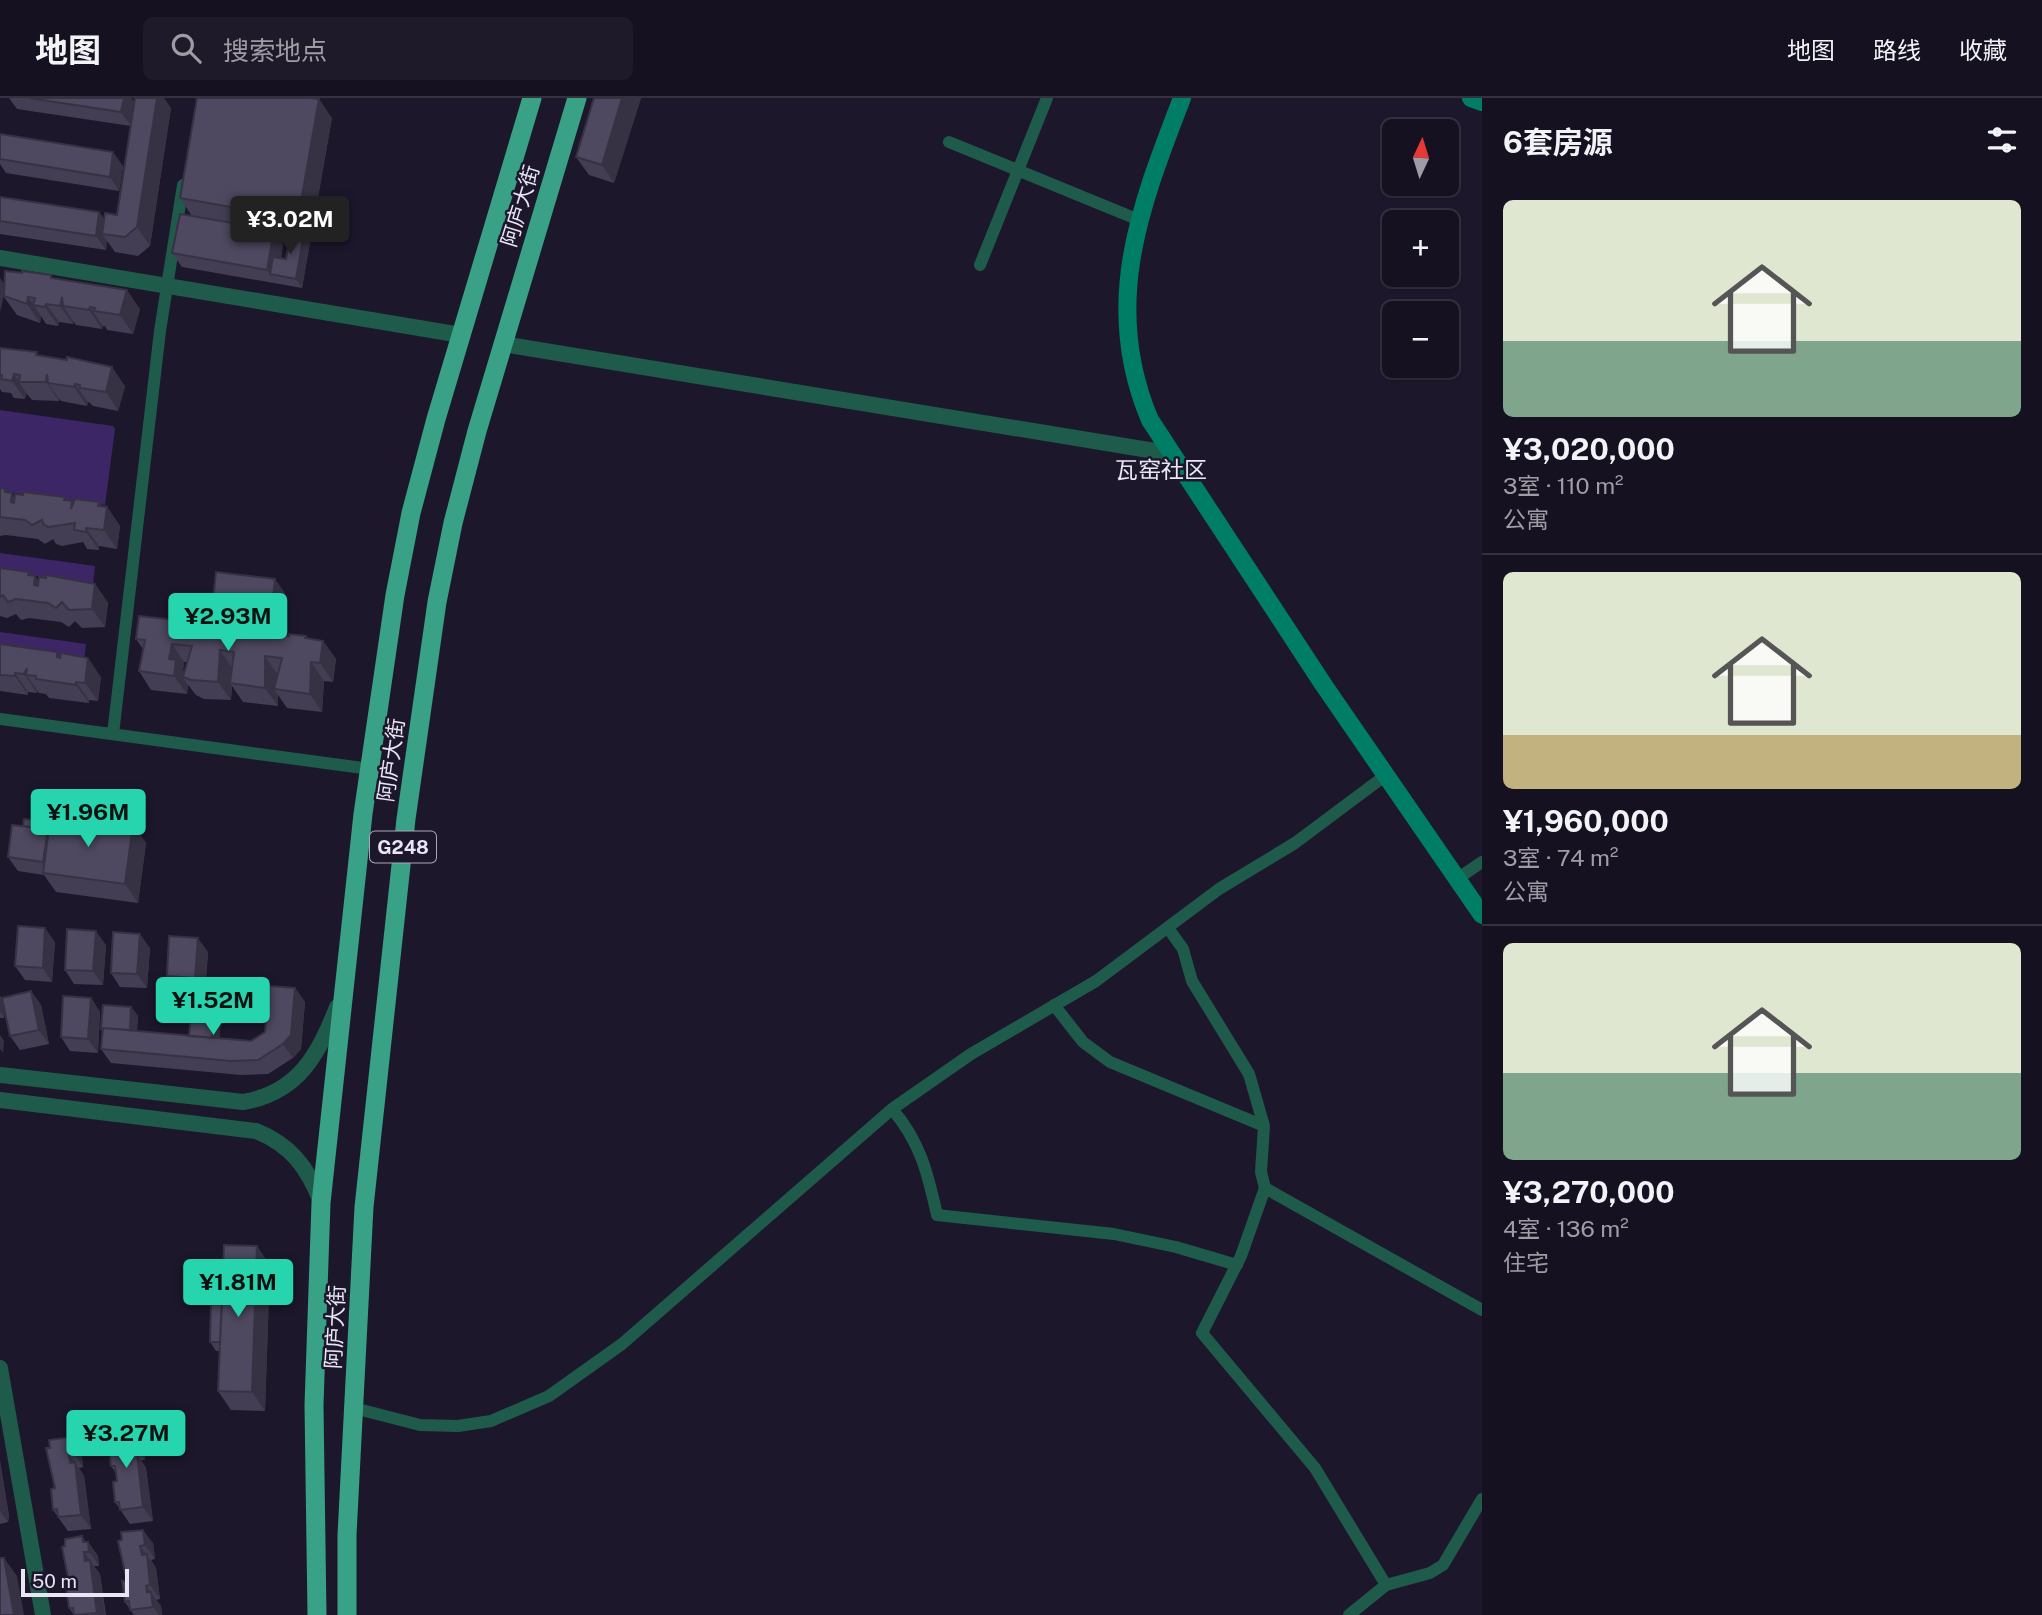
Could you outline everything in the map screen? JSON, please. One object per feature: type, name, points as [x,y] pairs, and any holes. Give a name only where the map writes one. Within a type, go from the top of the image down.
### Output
[{"type":"highway","name":"G248","points":[[317,1615],[314,1405],[321,1203],[370,769],[395,595],[411,513],[460,335],[531,98]]},
{"type":"highway","name":"阿庐大街","points":[[347,1615],[347,1535],[364,1207],[406,819],[437,602],[453,523],[503,344],[577,98]]},
{"type":"main road","points":[[1182,98],[1139,220],[1126,285],[1130,353],[1146,409],[1386,775],[1462,876],[1482,898]]},
{"type":"main road","points":[[1192,98],[1147,226],[1138,266],[1136,329],[1150,396],[1159,415],[1462,876],[1482,915]]},
{"type":"main road","points":[[1471,98],[1482,102]]},
{"type":"street","points":[[980,265],[1047,98]]},
{"type":"street","points":[[949,142],[1139,220]]},
{"type":"street","points":[[113,734],[167,286],[186,169]]},
{"type":"street","points":[[0,258],[460,335]]},
{"type":"street","points":[[503,344],[1173,454]]},
{"type":"street","points":[[0,719],[370,769]]},
{"type":"street","points":[[354,1408],[420,1425],[458,1426],[501,1418],[549,1396],[622,1344],[892,1110],[971,1054],[1096,981],[1235,878],[1295,843],[1386,775]]},
{"type":"street","points":[[1462,876],[1482,862]]},
{"type":"street","points":[[1168,928],[1183,949],[1192,981],[1249,1074],[1264,1126],[1261,1172],[1265,1188],[1237,1265],[1202,1333],[1315,1468],[1386,1585]]},
{"type":"street","points":[[0,1075],[243,1102],[255,1100],[286,1087],[304,1072],[326,1038],[344,988]]},
{"type":"street","points":[[1054,1005],[1083,1042],[1110,1062],[1264,1126]]},
{"type":"street","points":[[0,1100],[256,1131],[278,1142],[297,1158],[312,1178],[321,1203]]},
{"type":"street","points":[[892,1110],[910,1132],[924,1158],[937,1215],[1114,1234],[1176,1247],[1237,1265]]},
{"type":"street","points":[[1265,1188],[1482,1310]]},
{"type":"street","points":[[0,1368],[43,1615]]},
{"type":"street","points":[[1349,1615],[1386,1585],[1430,1573],[1443,1565],[1482,1499]]},
{"type":"shaded area","points":[[0,410],[113,426],[115,429],[105,505],[0,491]]},
{"type":"shaded area","points":[[0,553],[95,566],[93,584],[0,571]]},
{"type":"shaded area","points":[[0,632],[86,644],[84,661],[0,650]]},
{"type":"building","points":[[29,98],[124,98],[121,112]]},
{"type":"building","points":[[135,98],[157,98],[137,227],[125,237],[102,234],[105,213],[117,215]]},
{"type":"building","points":[[197,98],[319,99],[298,219],[180,198]]},
{"type":"building","points":[[594,98],[622,98],[602,165],[576,157]]},
{"type":"building","points":[[0,134],[113,152],[110,177],[0,159]]},
{"type":"building","points":[[0,197],[99,212],[96,236],[0,221]]},
{"type":"building","points":[[180,214],[274,230],[267,270],[172,253]]},
{"type":"building","points":[[292,226],[305,228],[296,279],[270,274],[273,257],[286,259]]},
{"type":"building","points":[[5,271],[51,275],[51,278],[127,290],[120,315],[94,311],[95,308],[90,307],[89,310],[63,306],[62,297],[60,306],[46,304],[45,307],[33,305],[35,298],[28,297],[27,304],[4,296]]},
{"type":"building","points":[[0,348],[37,352],[36,355],[67,360],[67,357],[112,367],[106,392],[80,388],[80,385],[75,384],[74,387],[48,383],[47,374],[46,382],[19,382],[20,375],[14,374],[12,381],[1,379]]},
{"type":"building","points":[[0,488],[12,493],[11,502],[14,503],[15,494],[23,495],[23,492],[65,497],[64,500],[72,501],[71,509],[75,499],[99,502],[98,506],[107,507],[104,530],[86,528],[86,532],[74,530],[75,523],[49,527],[44,525],[42,520],[32,525],[25,520],[0,517]]},
{"type":"building","points":[[0,568],[29,572],[28,575],[35,576],[34,585],[38,586],[39,577],[46,578],[46,575],[95,584],[92,609],[69,610],[62,602],[56,608],[48,603],[16,599],[8,602],[3,595],[0,597]]},
{"type":"building","points":[[216,572],[275,579],[271,616],[212,610]]},
{"type":"building","points":[[139,616],[264,630],[264,633],[306,636],[305,638],[323,641],[320,663],[311,662],[310,694],[274,689],[282,658],[265,656],[265,688],[230,683],[234,652],[220,650],[218,682],[183,677],[192,646],[172,644],[169,659],[176,660],[174,676],[139,671],[145,640],[136,639]]},
{"type":"building","points":[[0,644],[57,652],[57,657],[60,658],[61,653],[88,658],[85,683],[76,682],[76,685],[36,679],[36,676],[26,675],[27,668],[24,674],[0,675]]},
{"type":"building","points":[[51,814],[133,825],[125,884],[43,873]]},
{"type":"building","points":[[24,819],[46,821],[45,829],[23,826]]},
{"type":"building","points":[[12,825],[48,829],[43,862],[8,857]]},
{"type":"building","points":[[18,926],[45,928],[43,968],[15,966]]},
{"type":"building","points":[[67,929],[96,931],[93,971],[65,970]]},
{"type":"building","points":[[113,932],[140,934],[137,974],[111,973]]},
{"type":"building","points":[[169,936],[198,938],[195,978],[167,976]]},
{"type":"building","points":[[269,986],[295,988],[291,1035],[283,1044],[258,1060],[231,1061],[101,1049],[103,1028],[251,1041],[265,1032]]},
{"type":"building","points":[[31,991],[39,1030],[10,1036],[2,998]]},
{"type":"building","points":[[63,996],[91,998],[88,1039],[61,1037]]},
{"type":"building","points":[[192,1002],[215,1004],[212,1038],[189,1036]]},
{"type":"building","points":[[103,1005],[131,1007],[130,1030],[101,1029]]},
{"type":"building","points":[[224,1245],[257,1246],[252,1392],[218,1391]]},
{"type":"building","points":[[211,1303],[222,1304],[220,1342],[210,1342]]},
{"type":"building","points":[[134,1430],[136,1446],[131,1446],[132,1455],[137,1454],[143,1507],[120,1510],[119,1502],[115,1502],[113,1482],[117,1481],[115,1466],[111,1466],[108,1441],[112,1441],[111,1433]]},
{"type":"building","points":[[72,1437],[74,1453],[69,1454],[70,1463],[75,1462],[81,1515],[58,1517],[57,1509],[53,1510],[51,1489],[55,1488],[46,1448],[50,1448],[49,1440]]},
{"type":"building","points":[[143,1530],[145,1545],[140,1546],[142,1555],[147,1554],[150,1585],[146,1586],[147,1592],[151,1592],[153,1607],[130,1610],[129,1601],[125,1602],[122,1581],[127,1581],[118,1541],[122,1540],[121,1532]]},
{"type":"building","points":[[82,1536],[83,1542],[88,1542],[89,1552],[84,1552],[85,1561],[90,1560],[97,1613],[74,1615],[73,1608],[69,1608],[66,1587],[70,1587],[62,1547],[65,1546],[65,1539]]},
{"type":"building","points":[[0,1558],[4,1558],[14,1615],[0,1615]]},
{"type":"district","name":"瓦窑社区","points":[[1161,469]]}]
